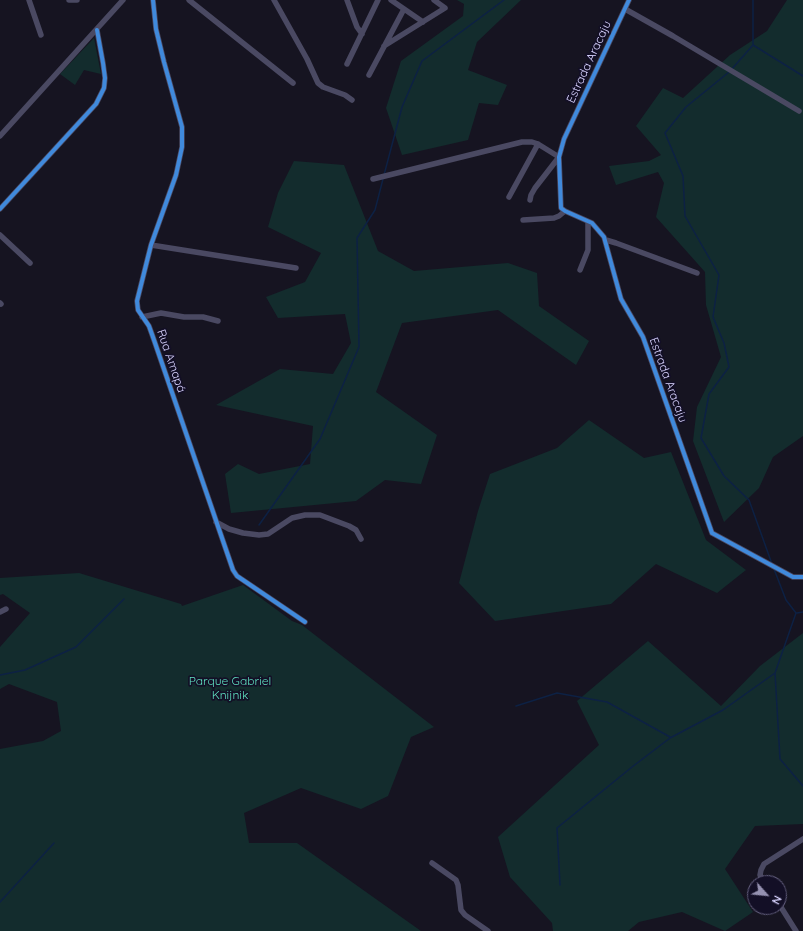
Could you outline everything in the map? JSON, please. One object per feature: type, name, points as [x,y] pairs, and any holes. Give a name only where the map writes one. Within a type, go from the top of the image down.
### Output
[{"type":"street","points":[[29,0],[41,35]]},
{"type":"street","points":[[69,0],[77,0]]},
{"type":"street","points":[[0,136],[123,0]]},
{"type":"street","name":"Rua Amapá","points":[[153,0],[156,29],[182,127],[182,147],[176,175],[151,246],[137,301],[138,310],[149,326],[233,570],[237,576],[305,622]]},
{"type":"street","points":[[189,0],[293,83]]},
{"type":"street","points":[[274,0],[307,59],[318,83],[323,87],[345,95],[352,100]]},
{"type":"street","points":[[347,64],[378,0]]},
{"type":"street","points":[[391,0],[423,22]]},
{"type":"street","points":[[384,46],[445,8],[434,0]]},
{"type":"street","name":"Estrada Aracaju","points":[[629,0],[564,139],[559,157],[561,208],[592,223],[606,240],[621,299],[642,337],[712,533],[793,577],[803,577]]},
{"type":"street","points":[[349,1],[357,27],[362,34]]},
{"type":"street","points":[[369,75],[404,9]]},
{"type":"street","points":[[625,9],[799,111]]},
{"type":"street","points":[[0,209],[96,104],[104,88],[105,78],[97,30]]},
{"type":"street","points":[[373,179],[429,166],[510,144],[532,142],[559,157],[534,188],[530,200]]},
{"type":"street","points":[[509,197],[538,144]]},
{"type":"street","points":[[522,220],[554,218],[565,211]]},
{"type":"street","points":[[580,270],[588,250],[588,222]]},
{"type":"street","points":[[0,235],[30,263]]},
{"type":"street","points":[[606,240],[697,274]]},
{"type":"street","points":[[151,246],[296,268]]},
{"type":"street","points":[[142,316],[161,313],[218,321]]},
{"type":"street","points":[[216,522],[229,529],[259,535],[268,534],[292,518],[305,515],[320,515],[356,530],[361,539]]},
{"type":"street","points":[[0,612],[6,609]]},
{"type":"street","points":[[760,875],[764,864],[803,839]]},
{"type":"street","points":[[432,863],[456,880],[462,910],[465,915],[488,931]]},
{"type":"street","points":[[786,915],[796,931]]},
{"type":"green space","points":[[457,0],[521,0],[477,42],[468,70],[507,85],[498,105],[479,103],[468,140],[402,155],[386,108],[401,61],[463,16],[464,4]]},
{"type":"green space","points":[[787,0],[803,0],[803,436],[773,457],[759,488],[724,522],[693,441],[697,407],[721,357],[706,305],[705,272],[656,217],[664,183],[658,172],[616,185],[609,166],[649,161],[661,155],[636,126],[663,88],[683,98],[730,55],[767,31]]},
{"type":"green space","points":[[94,38],[101,74],[84,70],[75,85],[60,74]]},
{"type":"green space","points":[[294,161],[344,165],[378,251],[414,271],[508,263],[537,273],[539,306],[589,341],[576,365],[498,310],[402,323],[376,392],[437,435],[421,484],[385,480],[356,501],[231,513],[225,474],[238,464],[259,474],[310,464],[313,426],[216,405],[280,369],[333,374],[351,343],[345,314],[278,318],[266,297],[305,282],[321,253],[268,227],[278,193]]},
{"type":"green space","points":[[589,420],[644,458],[671,452],[706,540],[746,570],[717,593],[656,564],[611,604],[495,621],[459,583],[478,511],[490,474],[557,448]]},
{"type":"green space","name":"Parque Gabriel Knijnik","points":[[79,573],[181,604],[182,606],[243,585],[292,621],[302,625],[434,727],[411,737],[388,796],[361,809],[301,788],[244,813],[249,843],[297,843],[421,931],[0,931],[0,749],[43,741],[61,731],[57,702],[9,684],[0,689],[0,647],[30,613],[3,594],[0,595],[0,578]]},
{"type":"green space","points":[[803,633],[803,824],[755,826],[725,869],[747,903],[747,915],[749,915],[725,931],[682,912],[639,922],[628,931],[553,931],[552,923],[510,877],[498,837],[599,745],[577,701],[648,641],[721,706],[760,666]]},
{"type":"waterway","points":[[384,175],[402,107],[422,61],[504,0]]},
{"type":"waterway","points":[[731,70],[753,45],[753,0]]},
{"type":"waterway","points":[[753,45],[803,76]]},
{"type":"waterway","points":[[729,72],[686,107],[665,133],[683,176],[685,216],[719,275],[713,317],[724,343],[729,367],[709,394],[701,438],[724,476],[749,500],[772,564]]},
{"type":"waterway","points":[[259,525],[320,439],[359,347],[357,238],[375,210],[383,179]]},
{"type":"waterway","points":[[774,569],[786,600],[796,613],[775,673],[780,759],[803,786]]},
{"type":"waterway","points":[[0,675],[25,670],[76,647],[124,599]]},
{"type":"waterway","points":[[797,613],[803,612]]},
{"type":"waterway","points":[[560,885],[557,828],[670,738],[723,710],[775,673]]},
{"type":"waterway","points":[[516,706],[557,693],[607,702],[670,737]]},
{"type":"waterway","points":[[0,902],[54,843]]},
{"type":"cycle path","points":[[153,0],[156,29],[182,127],[182,147],[176,175],[151,245],[137,301],[138,310],[149,326],[233,570],[237,576],[305,622]]},
{"type":"cycle path","points":[[629,0],[564,139],[559,157],[561,208],[592,223],[604,237],[621,299],[643,337],[712,533],[793,577],[803,577]]},
{"type":"cycle path","points":[[0,209],[96,104],[104,88],[105,78],[97,30]]}]
